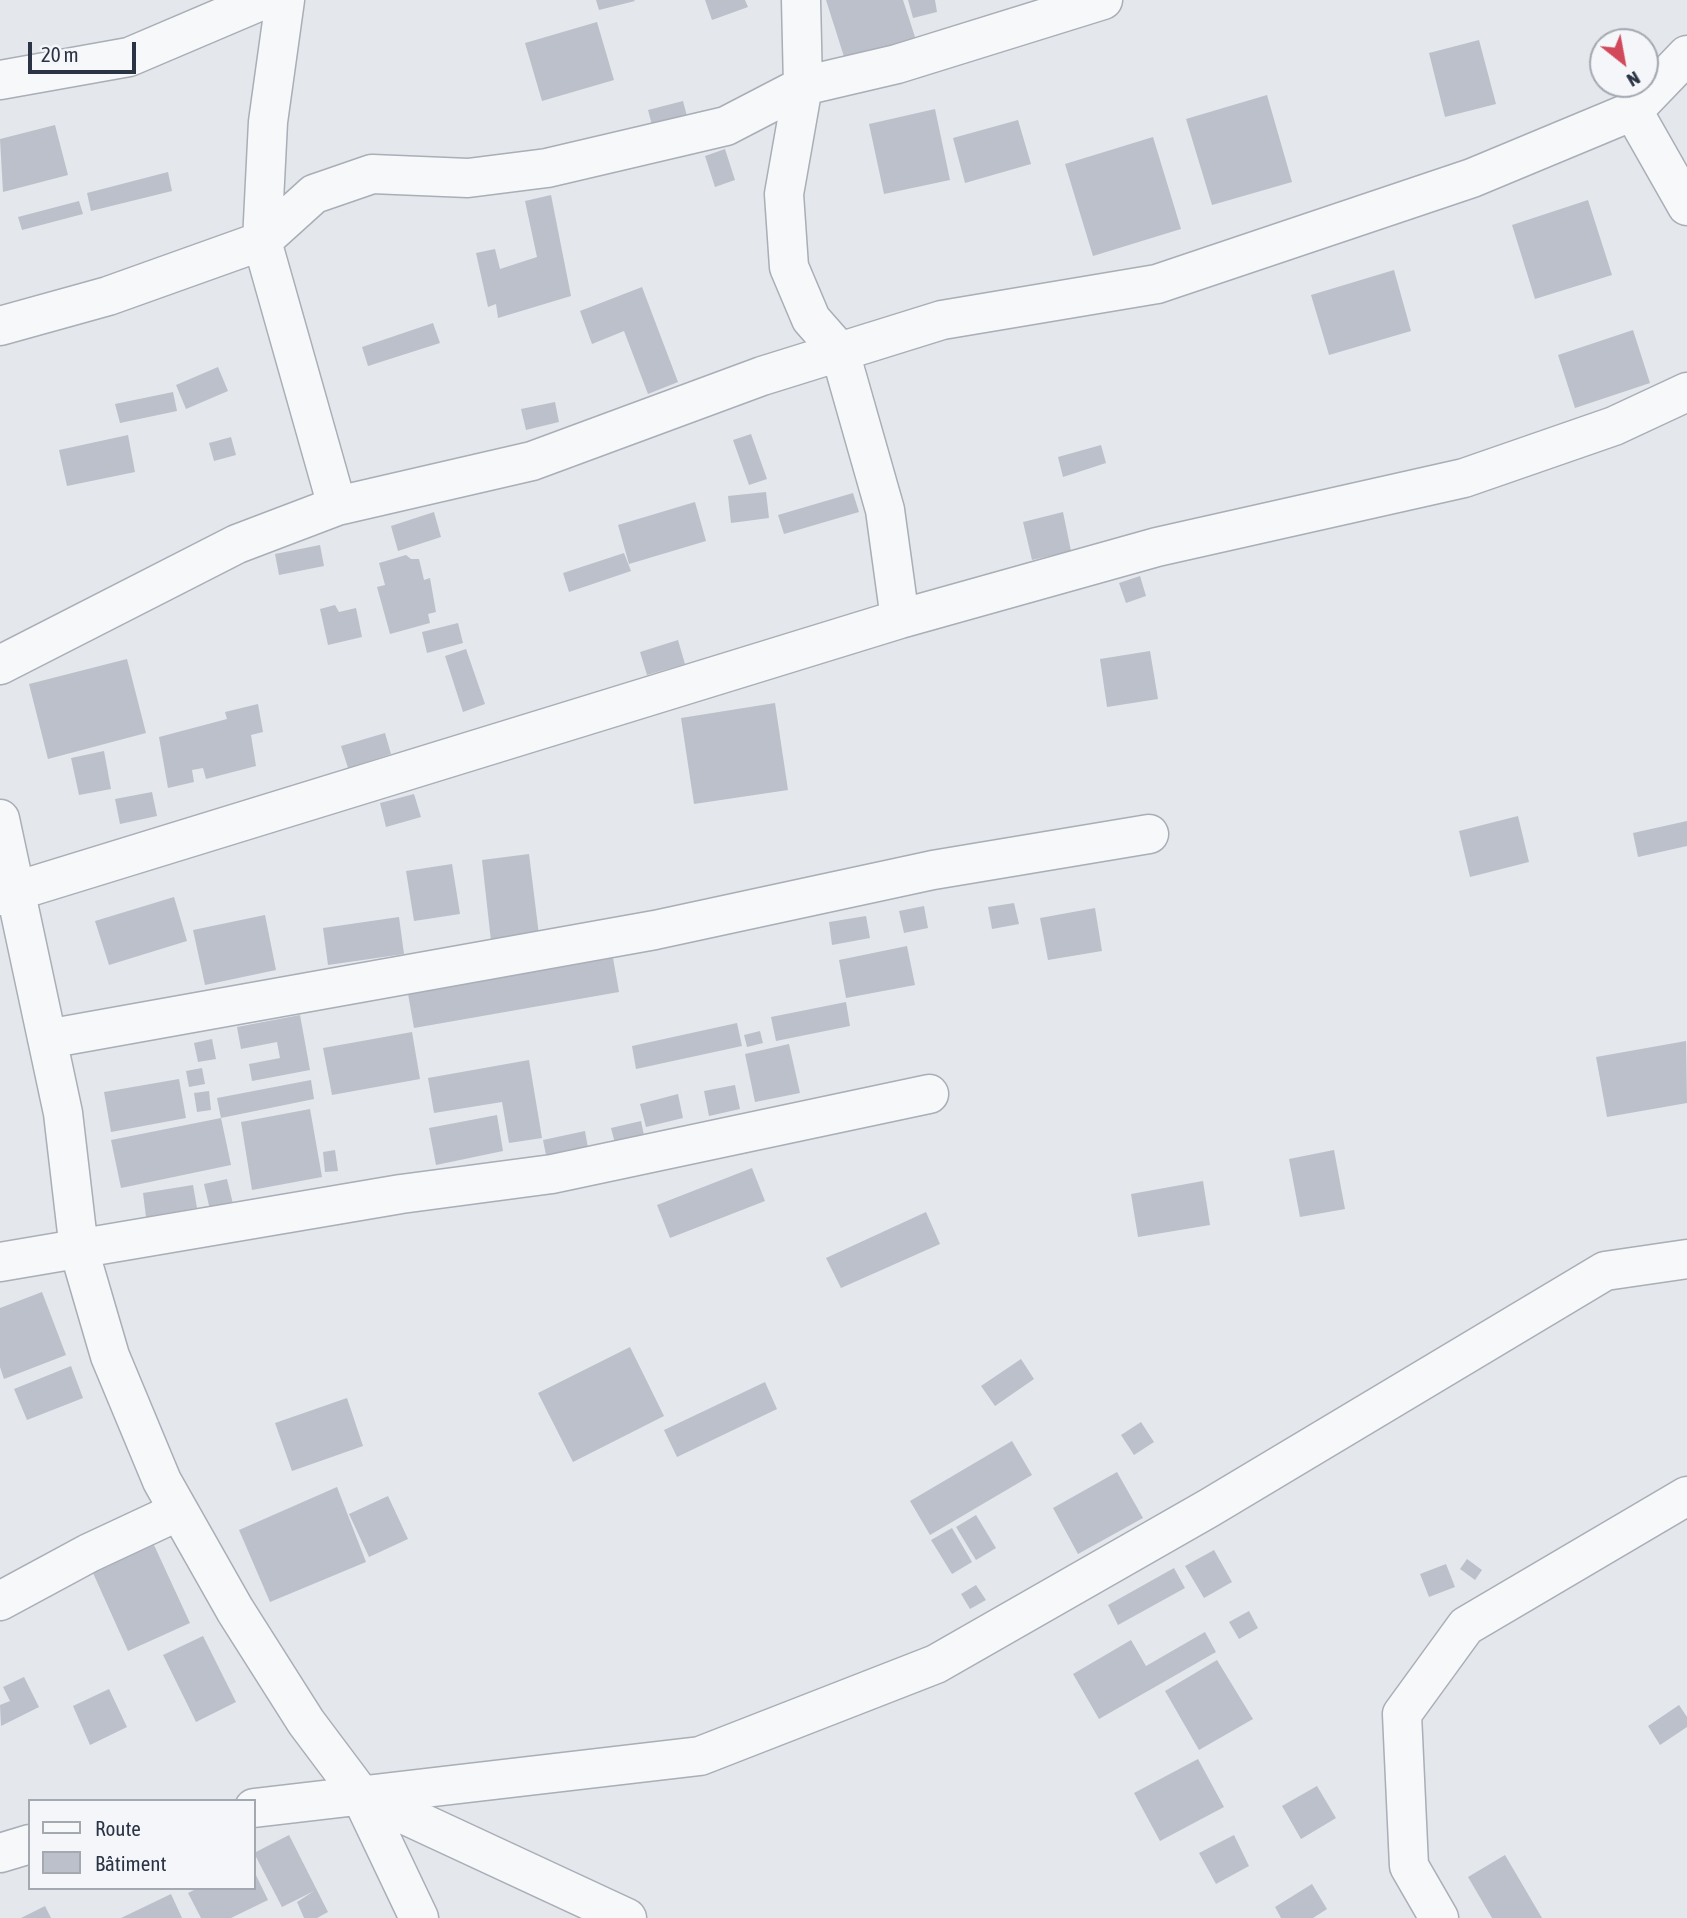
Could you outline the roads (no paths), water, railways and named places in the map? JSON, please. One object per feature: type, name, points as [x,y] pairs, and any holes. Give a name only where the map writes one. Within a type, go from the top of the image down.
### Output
[{"type":"street","points":[[0,80],[129,57],[262,0]]},
{"type":"street","points":[[285,0],[268,122],[262,241],[337,506]]},
{"type":"street","points":[[801,0],[803,86],[784,194],[789,267],[811,319],[840,352],[886,510],[900,619]]},
{"type":"street","points":[[0,326],[108,296],[262,241],[314,194],[372,174],[468,178],[547,168],[726,126],[803,86],[897,64],[1103,0]]},
{"type":"street","points":[[0,665],[237,544],[337,506],[532,461],[762,376],[942,320],[1157,284],[1472,178],[1633,111],[1687,55]]},
{"type":"street","points":[[1633,111],[1687,206]]},
{"type":"street","points":[[8,892],[413,771],[900,619],[1157,547],[1464,478],[1614,426],[1687,392]]},
{"type":"street","points":[[0,819],[8,892],[47,1039],[63,1113],[79,1250],[110,1356],[162,1481],[235,1610],[306,1722],[360,1794],[419,1918]]},
{"type":"street","points":[[47,1039],[655,930],[933,870],[1149,834]]},
{"type":"street","points":[[0,1262],[401,1194],[552,1174],[929,1094]]},
{"type":"street","points":[[256,1808],[700,1756],[936,1664],[1209,1508],[1605,1271],[1687,1259]]},
{"type":"street","points":[[1439,1918],[1409,1866],[1402,1714],[1466,1626],[1687,1496]]},
{"type":"street","points":[[0,1601],[89,1553],[179,1511]]},
{"type":"street","points":[[360,1794],[627,1918]]},
{"type":"street","points":[[0,1853],[28,1845]]}]
